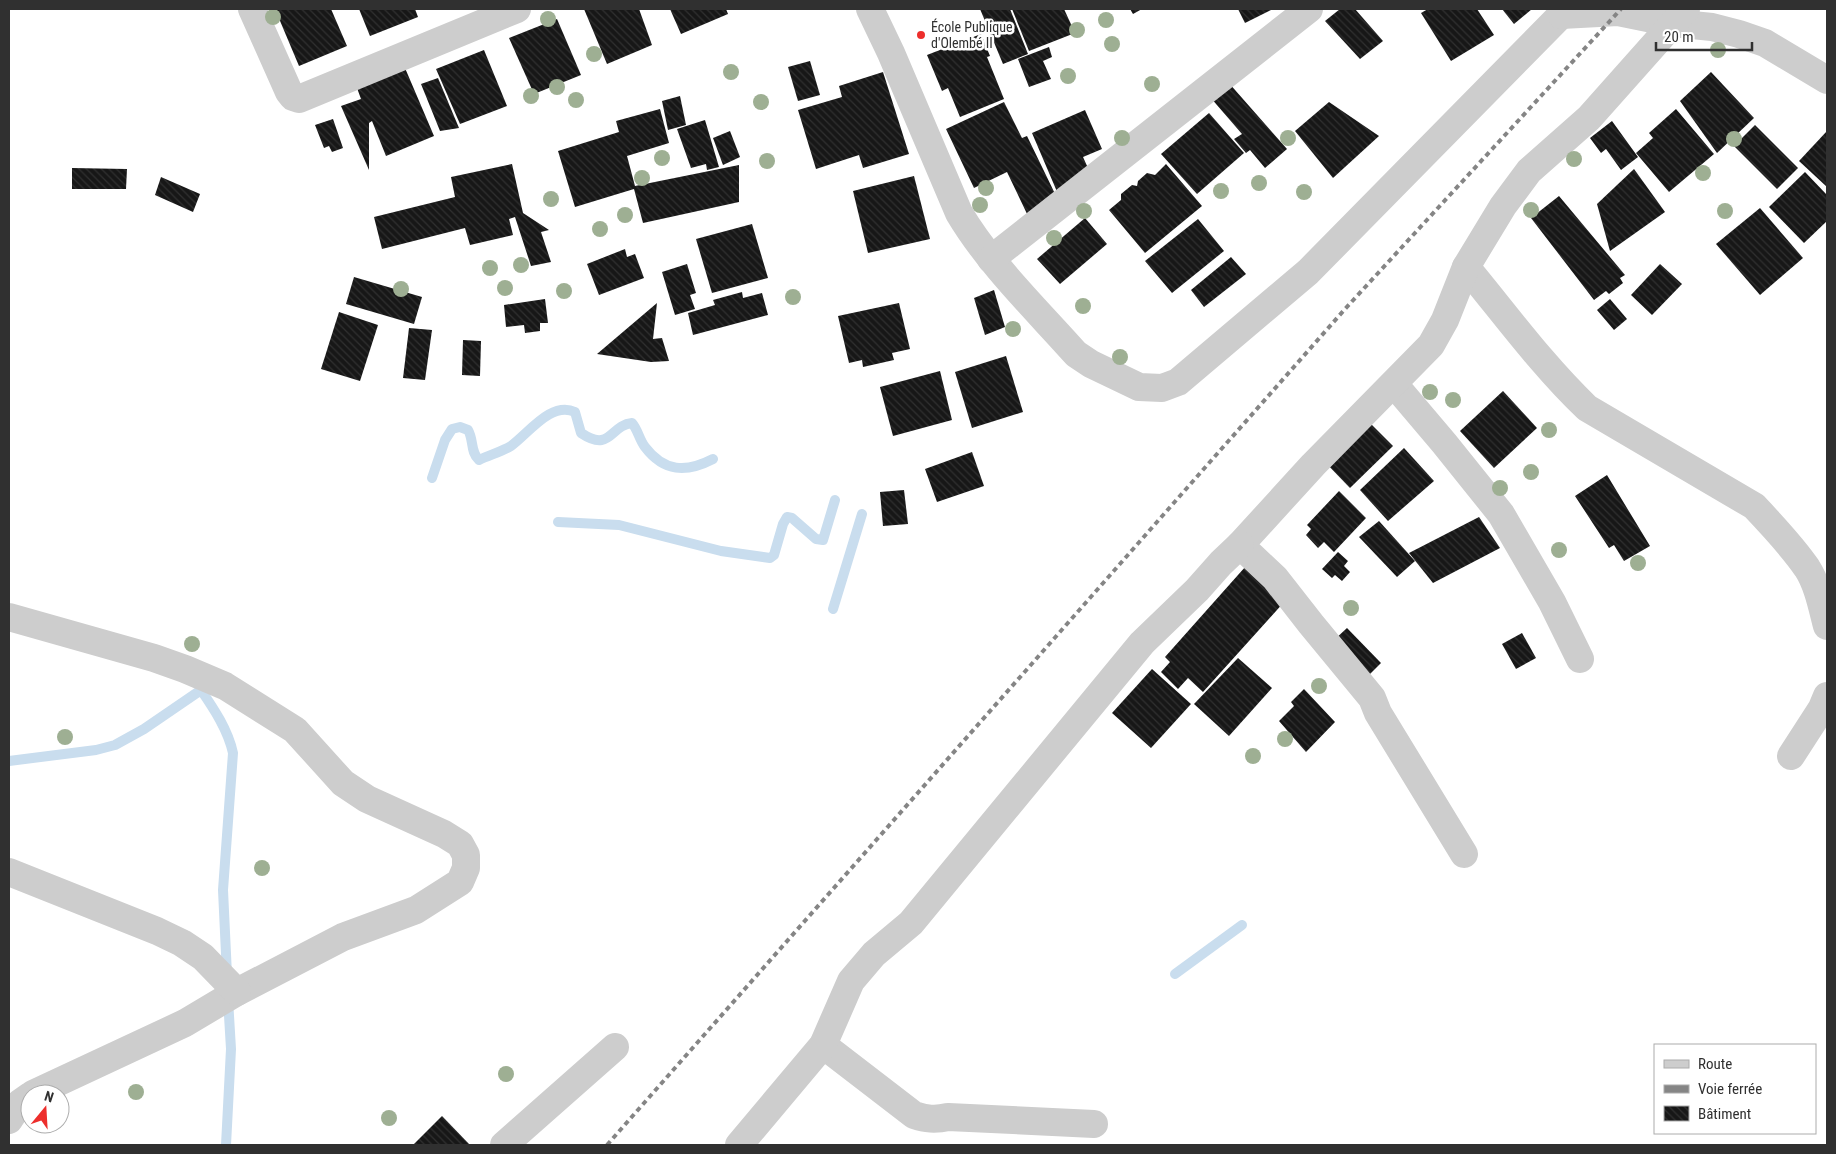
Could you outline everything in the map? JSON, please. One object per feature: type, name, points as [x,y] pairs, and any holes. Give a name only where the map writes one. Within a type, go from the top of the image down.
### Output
[{"type":"street","points":[[252,9],[290,92],[293,97],[300,99],[518,9]]},
{"type":"street","points":[[870,9],[892,53],[959,212],[969,228],[992,259],[1076,354],[1091,364],[1139,387],[1162,388],[1178,382],[1308,272],[1564,12],[1618,12],[1679,16],[1765,43],[1827,80]]},
{"type":"street","points":[[992,259],[1309,9]]},
{"type":"street","points":[[739,1145],[823,1045],[851,982],[874,954],[911,923],[1142,643],[1197,590],[1313,465],[1431,345],[1446,320],[1466,267],[1503,206],[1529,170],[1589,118],[1679,16]]},
{"type":"street","points":[[1466,267],[1553,372],[1587,408],[1754,506],[1768,520],[1808,569],[1819,596],[1827,626]]},
{"type":"street","points":[[1394,384],[1501,514],[1552,602],[1580,658]]},
{"type":"street","points":[[1240,545],[1275,578],[1372,698],[1378,713],[1464,854]]},
{"type":"street","points":[[9,617],[154,658],[186,669],[225,686],[296,730],[344,783],[367,798],[444,834],[460,844],[466,855],[466,868],[460,882],[436,899],[416,910],[343,938],[237,992],[185,1023],[55,1084]]},
{"type":"street","points":[[1791,756],[1822,708],[1827,696]]},
{"type":"street","points":[[9,872],[157,931],[182,943],[203,957],[237,992]]},
{"type":"street","points":[[823,1045],[914,1115],[928,1119],[948,1117],[1094,1124]]},
{"type":"street","points":[[504,1145],[615,1047]]},
{"type":"street","points":[[9,1120],[20,1103]]},
{"type":"building","points":[[275,9],[331,9],[347,46],[299,66]]},
{"type":"building","points":[[359,9],[415,9],[418,17],[370,36]]},
{"type":"building","points":[[584,9],[639,9],[652,45],[607,64]]},
{"type":"building","points":[[670,9],[726,9],[728,14],[681,34]]},
{"type":"building","points":[[980,9],[1010,9],[1028,54],[1003,64]]},
{"type":"building","points":[[1012,9],[1064,9],[1075,33],[1029,51]]},
{"type":"building","points":[[1130,9],[1142,9],[1133,14]]},
{"type":"building","points":[[1238,9],[1273,9],[1245,23]]},
{"type":"building","points":[[1340,9],[1355,9],[1383,41],[1360,59],[1325,21]]},
{"type":"building","points":[[1428,9],[1477,9],[1494,35],[1451,61],[1421,13]]},
{"type":"building","points":[[1502,9],[1532,9],[1514,24]]},
{"type":"building","points":[[557,19],[581,75],[534,94],[509,38]]},
{"type":"building","points":[[981,34],[990,56],[987,57],[1004,99],[960,117],[948,88],[942,91],[927,55]]},
{"type":"building","points":[[1049,47],[1052,57],[1043,61],[1051,79],[1029,87],[1018,59]]},
{"type":"building","points":[[484,50],[507,106],[460,124],[436,69]]},
{"type":"building","points":[[810,61],[820,95],[798,101],[788,67]]},
{"type":"building","points":[[405,68],[434,136],[386,156],[372,121],[369,123],[369,170],[341,106],[361,99],[357,88]]},
{"type":"building","points":[[883,72],[909,154],[863,168],[859,155],[816,169],[798,110],[842,97],[839,86]]},
{"type":"building","points":[[1711,72],[1754,118],[1717,153],[1680,101]]},
{"type":"building","points":[[438,78],[459,128],[440,131],[421,84]]},
{"type":"building","points":[[1228,82],[1287,149],[1265,168],[1250,150],[1246,153],[1234,139],[1242,134],[1210,97]]},
{"type":"building","points":[[680,96],[686,125],[668,130],[662,101]]},
{"type":"building","points":[[1004,102],[1022,138],[1027,136],[1059,202],[1028,216],[1007,172],[974,188],[946,129]]},
{"type":"building","points":[[1329,102],[1379,136],[1333,178],[1295,131]]},
{"type":"building","points":[[660,109],[669,143],[627,156],[635,186],[739,165],[739,202],[643,223],[634,189],[575,207],[558,151],[619,132],[616,121]]},
{"type":"building","points":[[1676,109],[1714,154],[1669,192],[1636,153],[1653,138],[1649,133]]},
{"type":"building","points":[[1085,110],[1102,149],[1083,157],[1093,179],[1058,194],[1032,133]]},
{"type":"building","points":[[1209,113],[1244,153],[1197,194],[1161,154]]},
{"type":"building","points":[[333,119],[343,148],[332,152],[329,146],[324,148],[315,125]]},
{"type":"building","points":[[705,120],[719,167],[707,170],[706,164],[691,168],[677,129]]},
{"type":"building","points":[[1612,121],[1638,157],[1621,170],[1606,149],[1601,153],[1590,138]]},
{"type":"building","points":[[1755,125],[1798,168],[1777,189],[1734,146]]},
{"type":"building","points":[[730,131],[740,157],[723,165],[713,138]]},
{"type":"building","points":[[1827,131],[1827,187],[1799,161]]},
{"type":"building","points":[[512,164],[523,213],[549,230],[541,232],[551,262],[531,266],[515,217],[509,219],[513,235],[470,245],[465,228],[382,249],[374,217],[455,197],[451,177]]},
{"type":"building","points":[[1166,164],[1202,206],[1145,253],[1109,210],[1121,200],[1121,194],[1132,185],[1137,186],[1138,181],[1147,173],[1155,175]]},
{"type":"building","points":[[72,168],[127,169],[126,189],[72,189]]},
{"type":"building","points":[[1634,169],[1665,212],[1610,251],[1597,204]]},
{"type":"building","points":[[1805,172],[1827,195],[1827,221],[1804,243],[1769,207]]},
{"type":"building","points":[[914,176],[930,239],[868,253],[853,191]]},
{"type":"building","points":[[161,177],[200,194],[193,212],[155,195]]},
{"type":"building","points":[[1559,196],[1625,275],[1620,278],[1623,283],[1609,294],[1606,291],[1594,300],[1531,218]]},
{"type":"building","points":[[1760,208],[1803,258],[1760,295],[1716,244]]},
{"type":"building","points":[[1085,218],[1107,244],[1060,284],[1037,259]]},
{"type":"building","points":[[1198,219],[1224,251],[1172,293],[1145,261]]},
{"type":"building","points":[[752,224],[768,278],[712,293],[696,239]]},
{"type":"building","points":[[625,249],[627,257],[635,254],[644,278],[599,295],[587,264]]},
{"type":"building","points":[[1231,257],[1246,274],[1204,307],[1191,290]]},
{"type":"building","points":[[687,264],[696,293],[690,295],[695,309],[675,315],[662,272]]},
{"type":"building","points":[[1660,264],[1682,284],[1652,315],[1631,295]]},
{"type":"building","points":[[354,277],[422,297],[414,324],[346,304]]},
{"type":"building","points":[[994,290],[1005,327],[985,335],[974,298]]},
{"type":"building","points":[[742,292],[743,298],[762,293],[768,315],[693,335],[688,313],[715,305],[713,300]]},
{"type":"building","points":[[545,299],[548,323],[540,323],[540,331],[525,333],[524,325],[506,327],[504,305]]},
{"type":"building","points":[[1610,299],[1627,319],[1614,330],[1597,310]]},
{"type":"building","points":[[657,303],[653,339],[662,338],[669,361],[651,362],[597,354]]},
{"type":"building","points":[[899,303],[910,349],[892,353],[894,360],[863,367],[862,360],[849,363],[838,316]]},
{"type":"building","points":[[339,312],[378,325],[360,381],[321,369]]},
{"type":"building","points":[[409,328],[432,330],[425,380],[403,378]]},
{"type":"building","points":[[463,340],[481,341],[480,376],[462,375]]},
{"type":"building","points":[[1006,356],[1023,412],[972,428],[955,372]]},
{"type":"building","points":[[940,371],[952,420],[893,436],[880,387]]},
{"type":"building","points":[[1503,391],[1537,428],[1494,468],[1460,431]]},
{"type":"building","points":[[1365,418],[1393,446],[1350,488],[1323,460]]},
{"type":"building","points":[[1404,448],[1434,481],[1388,521],[1360,490]]},
{"type":"building","points":[[972,452],[984,486],[937,502],[925,469]]},
{"type":"building","points":[[1607,475],[1650,546],[1624,561],[1614,545],[1609,548],[1575,496]]},
{"type":"building","points":[[904,490],[908,524],[883,526],[880,492]]},
{"type":"building","points":[[1339,491],[1366,518],[1334,552],[1324,542],[1318,548],[1306,535],[1311,529],[1307,525]]},
{"type":"building","points":[[1479,517],[1500,548],[1433,583],[1409,553]]},
{"type":"building","points":[[1379,521],[1415,561],[1397,577],[1359,537]]},
{"type":"building","points":[[1338,552],[1348,561],[1344,566],[1350,572],[1342,581],[1335,575],[1332,578],[1322,569]]},
{"type":"building","points":[[1246,566],[1285,601],[1203,692],[1188,678],[1178,689],[1161,672],[1170,662],[1165,657]]},
{"type":"building","points":[[1347,628],[1381,663],[1365,679],[1333,641]]},
{"type":"building","points":[[1522,633],[1536,658],[1516,669],[1502,644]]},
{"type":"building","points":[[1238,658],[1272,688],[1229,736],[1194,704]]},
{"type":"building","points":[[1152,669],[1191,704],[1151,748],[1112,713]]},
{"type":"building","points":[[1304,689],[1335,722],[1306,752],[1279,721],[1294,706],[1291,702]]},
{"type":"building","points":[[442,1116],[470,1145],[413,1145]]},
{"type":"waterway","points":[[432,478],[445,440],[452,429],[460,427],[468,430],[474,453],[479,460],[511,446],[549,414],[566,410],[575,412],[581,433],[599,440],[605,439],[619,428],[632,423],[641,441],[652,455],[676,468],[694,467],[713,459]]},
{"type":"waterway","points":[[558,522],[619,525],[721,551],[770,558],[774,555],[783,524],[787,517],[792,518],[816,539],[823,540],[835,500]]},
{"type":"waterway","points":[[833,609],[862,514]]},
{"type":"waterway","points":[[9,761],[96,750],[115,745],[144,729],[201,690],[216,712],[231,744],[233,753],[223,890],[227,975]]},
{"type":"waterway","points":[[1175,974],[1242,925]]},
{"type":"waterway","points":[[226,1145],[231,1049],[228,999]]},
{"type":"railway","points":[[607,1145],[1345,309],[1621,9]]},
{"type":"place","name":"École Publique d'Olembé II","points":[[921,35]]}]
